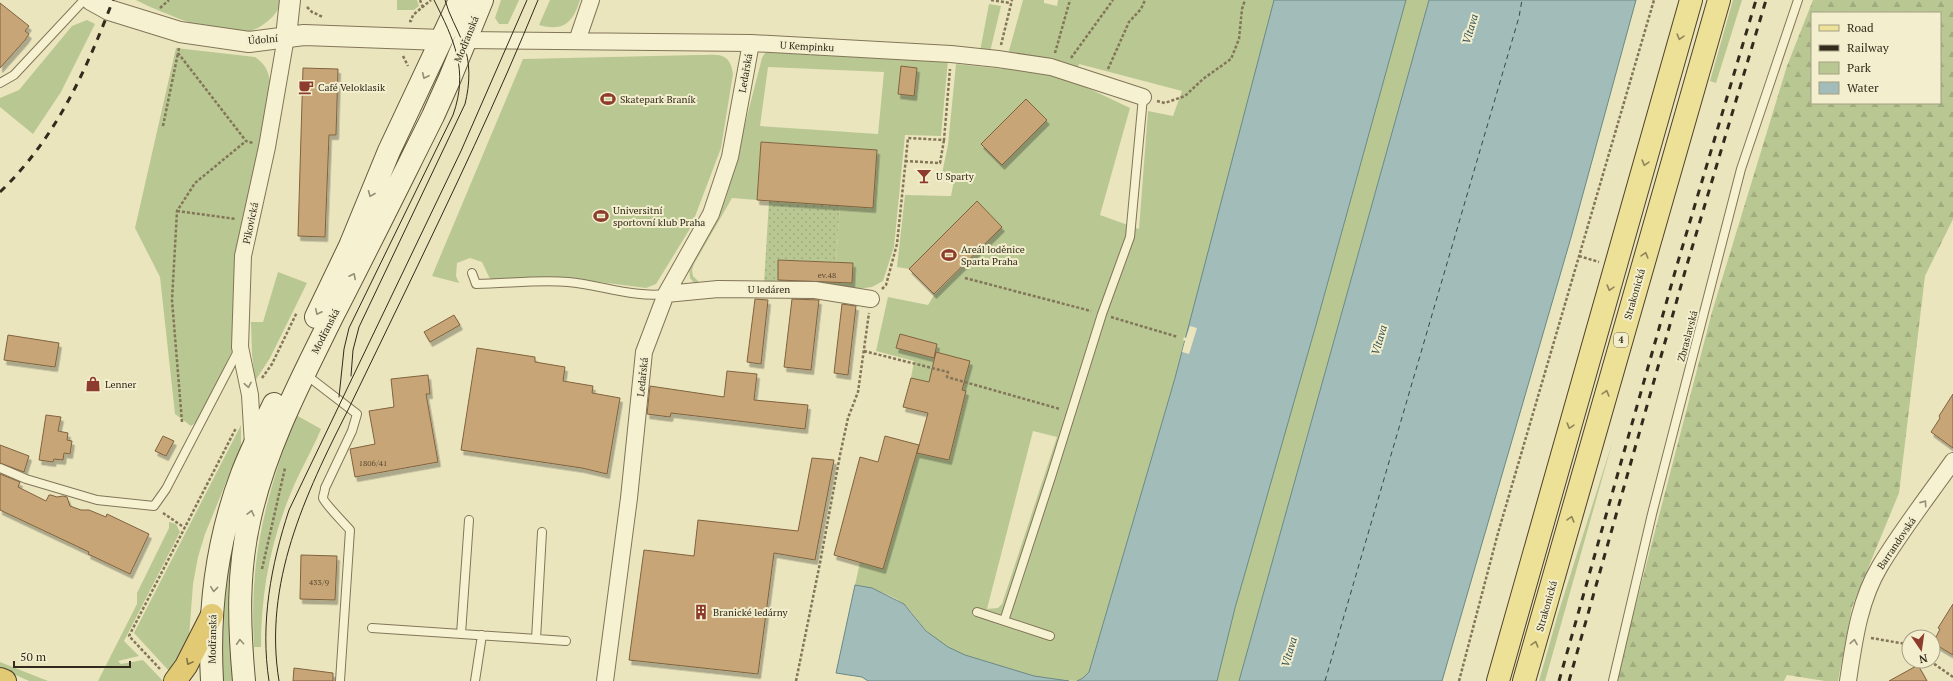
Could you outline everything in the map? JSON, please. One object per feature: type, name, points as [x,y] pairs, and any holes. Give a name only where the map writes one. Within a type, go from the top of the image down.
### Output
[{"type":"highway","points":[[168,676],[186,666],[212,615]]},
{"type":"highway","points":[[0,679],[5,681]]},
{"type":"main road","name":"Modřanská","points":[[212,681],[212,615],[214,589],[221,545],[236,492],[253,447],[350,246],[389,151],[460,0]]},
{"type":"main road","name":"Modřanská","points":[[244,681],[240,639],[240,598],[243,557],[247,530],[268,456],[283,418],[304,373],[433,116],[482,0]]},
{"type":"main road","points":[[1498,681],[1691,0]]},
{"type":"main road","name":"Strakonická","points":[[1524,681],[1719,0]]},
{"type":"main road","points":[[442,40],[466,40]]},
{"type":"street","name":"Údolní","points":[[91,0],[109,10],[180,32],[249,42],[304,35],[442,40]]},
{"type":"street","points":[[577,42],[591,0]]},
{"type":"street","name":"Pikovická","points":[[253,447],[250,395],[240,347],[243,256],[267,147],[286,37],[298,2]]},
{"type":"street","name":"U Kempinku","points":[[466,40],[751,43],[951,54],[998,59],[1056,69],[1143,97]]},
{"type":"street","name":"Ledařská","points":[[605,681],[629,498],[644,352],[666,294],[711,214],[730,157],[751,43]]},
{"type":"street","name":"U ledáren","points":[[666,294],[718,289],[815,290],[871,299]]},
{"type":"street","name":"Barrandovská","points":[[1848,681],[1856,628],[1866,596],[1879,567],[1953,461]]},
{"type":"lane","points":[[0,83],[14,75],[84,0]]},
{"type":"lane","name":"Zbraslavská","points":[[1612,681],[1652,514],[1739,176],[1798,0]]},
{"type":"lane","points":[[1004,621],[1102,314],[1130,237],[1143,97]]},
{"type":"lane","points":[[472,273],[476,284],[567,282],[606,287],[649,296],[666,294]]},
{"type":"lane","points":[[0,468],[26,479],[97,500],[154,506],[166,489],[240,347]]},
{"type":"lane","points":[[304,373],[357,414],[352,431],[325,488],[324,498],[326,504],[338,515],[350,530],[340,681]]},
{"type":"lane","points":[[461,634],[470,520]]},
{"type":"lane","points":[[536,639],[542,532]]},
{"type":"lane","points":[[977,612],[1050,636]]},
{"type":"lane","points":[[372,628],[566,641]]},
{"type":"lane","points":[[475,681],[482,635]]},
{"type":"path","points":[[156,12],[169,0]]},
{"type":"path","points":[[420,0],[423,8]]},
{"type":"path","points":[[404,21],[412,21],[413,15],[431,0]]},
{"type":"path","points":[[991,0],[1011,2],[998,59]]},
{"type":"path","points":[[1056,69],[1070,0]]},
{"type":"path","points":[[1056,69],[1113,0]]},
{"type":"path","points":[[1101,83],[1129,22],[1141,9],[1145,0]]},
{"type":"path","points":[[1143,97],[1165,103],[1185,96],[1203,79],[1231,59],[1239,39],[1242,10],[1246,0]]},
{"type":"path","points":[[1459,681],[1500,525],[1654,0]]},
{"type":"path","points":[[298,2],[324,18]]},
{"type":"path","points":[[163,126],[178,53],[180,32]]},
{"type":"path","points":[[401,52],[408,64],[408,72]]},
{"type":"path","points":[[178,53],[246,140],[267,147]]},
{"type":"path","points":[[905,161],[940,163],[944,140],[951,54]]},
{"type":"path","points":[[796,681],[840,455],[848,418],[858,392],[871,299],[886,285],[897,244],[908,138],[944,140]]},
{"type":"path","points":[[182,422],[172,300],[177,211],[195,183],[246,140]]},
{"type":"path","points":[[177,211],[251,221]]},
{"type":"path","points":[[965,278],[1102,314],[1178,337]]},
{"type":"path","points":[[250,395],[272,364],[299,309]]},
{"type":"path","points":[[864,351],[948,372],[947,377],[1070,412]]},
{"type":"path","points":[[168,676],[130,636],[237,424]]},
{"type":"path","points":[[262,570],[287,464]]},
{"type":"path","points":[[154,506],[185,528]]},
{"type":"path","points":[[1869,638],[1901,643]]},
{"type":"path","points":[[1941,669],[1953,678]]},
{"type":"green space","points":[[136,0],[282,0],[273,16],[259,27],[239,33],[229,33],[219,32],[188,22]]},
{"type":"green space","points":[[397,0],[417,0],[419,6],[414,10],[397,10]]},
{"type":"green space","points":[[501,0],[519,0],[508,24],[499,24],[495,18]]},
{"type":"green space","points":[[550,0],[580,0],[571,19],[566,23],[555,27],[539,25]]},
{"type":"green space","points":[[1023,0],[1044,0],[1044,3],[1057,6],[1058,0],[1274,0],[1186,340],[1089,672],[1077,681],[1044,678],[1024,674],[967,656],[951,649],[933,637],[900,601],[882,592],[855,585],[860,562],[883,568],[916,453],[949,460],[965,391],[911,378],[914,361],[876,351],[888,297],[928,305],[934,295],[909,269],[897,267],[905,195],[951,196],[954,180],[941,178],[948,145],[956,64],[1004,69]],"holes":[[[1079,64],[1182,91],[1173,116],[1148,111],[1139,229],[1100,215],[1130,108],[1075,82]],[[1026,100],[1047,120],[1002,165],[981,144]],[[977,201],[1002,227],[935,294],[909,269]],[[1033,431],[1057,437],[1002,604],[998,608],[987,609]]]},
{"type":"green space","points":[[1406,0],[1429,0],[1239,681],[1217,681],[1235,608],[1316,325]]},
{"type":"green space","points":[[1733,0],[1742,0],[1716,83],[1710,81]]},
{"type":"green space","points":[[1813,0],[1953,0],[1953,219],[1925,276],[1899,493],[1852,607],[1838,681],[1825,681],[1787,675],[1784,681],[1616,681],[1712,312],[1787,66]]},
{"type":"green space","points":[[989,4],[1001,6],[990,52],[980,51]]},
{"type":"green space","points":[[87,20],[95,24],[61,92],[33,134],[0,107],[0,98],[19,90],[72,26]]},
{"type":"green space","points":[[176,48],[255,57],[266,68],[270,81],[234,347],[198,421],[191,426],[175,414],[160,277],[135,228]]},
{"type":"green space","points":[[770,51],[948,60],[941,136],[905,135],[894,247],[883,281],[872,287],[856,289],[700,284],[694,283],[690,278],[689,268],[726,198],[762,58],[765,53]],"holes":[[[768,67],[884,72],[878,134],[760,126]],[[901,67],[917,69],[914,96],[898,94]],[[761,142],[877,150],[873,208],[840,205],[836,262],[779,260],[852,282],[778,280],[764,284],[699,282],[693,276],[692,270],[694,264],[732,198],[757,200]]]},
{"type":"green space","points":[[711,55],[726,58],[729,61],[733,74],[721,148],[691,227],[656,284],[646,288],[568,278],[490,279],[482,262],[470,258],[457,263],[456,276],[459,283],[432,276],[523,59]]},
{"type":"green space","points":[[769,201],[840,205],[836,262],[779,260],[778,280],[764,284]]},
{"type":"green space","points":[[278,272],[307,283],[270,358],[255,381],[251,322],[263,322]]},
{"type":"green space","points":[[296,415],[321,429],[294,486],[277,532],[265,589],[261,627],[261,647],[254,647],[254,585],[262,529],[276,474]]},
{"type":"green space","points":[[241,425],[241,446],[205,534],[198,557],[193,584],[189,637],[171,673],[134,633]]},
{"type":"green space","points":[[1613,440],[1545,681],[1539,681],[1558,614]]},
{"type":"green space","points":[[238,513],[234,681],[220,681],[221,604]]},
{"type":"green space","points":[[169,522],[176,524],[180,532],[124,641],[139,656],[118,661],[121,664],[143,660],[163,681],[98,681],[137,604],[137,593],[169,528]]},
{"type":"green space","points":[[0,662],[48,681],[29,681],[0,668]]},
{"type":"water","points":[[1274,0],[1406,0],[1316,325],[1235,608],[1217,681],[1077,681],[1089,672],[1175,378]]},
{"type":"water","name":"Vltava","points":[[1429,0],[1636,0],[1572,234],[1442,681],[1239,681]]},
{"type":"water","points":[[855,585],[872,588],[904,604],[926,631],[948,647],[965,655],[1034,676],[1069,681],[868,681],[862,677],[836,673]]},
{"type":"pier","points":[[1190,326],[1197,328],[1189,354],[1182,352],[1185,341],[1183,340],[1184,337],[1186,338]]},
{"type":"building","points":[[0,3],[29,26],[25,31],[29,34],[0,68]]},
{"type":"building","points":[[901,66],[917,68],[914,96],[898,94]]},
{"type":"building","points":[[303,68],[338,69],[336,135],[329,135],[325,237],[298,236]]},
{"type":"building","points":[[1026,99],[1047,120],[1002,165],[981,144]]},
{"type":"building","points":[[761,142],[877,150],[873,208],[757,200]]},
{"type":"building","points":[[977,201],[1002,227],[934,294],[909,269]]},
{"type":"building","points":[[778,260],[853,263],[852,283],[778,280]]},
{"type":"building","points":[[755,299],[768,300],[761,364],[747,362]]},
{"type":"building","points":[[792,299],[819,300],[811,370],[784,367]]},
{"type":"building","points":[[842,304],[856,306],[848,375],[834,373]]},
{"type":"building","points":[[454,315],[460,325],[430,342],[424,332]]},
{"type":"building","points":[[900,334],[937,344],[934,358],[896,348]]},
{"type":"building","points":[[8,335],[59,343],[55,367],[4,360]]},
{"type":"building","points":[[477,348],[535,357],[535,362],[565,367],[563,381],[593,386],[592,393],[620,398],[607,474],[582,468],[461,450]]},
{"type":"building","points":[[936,352],[970,361],[962,390],[966,391],[949,460],[917,453],[928,413],[903,407],[911,378],[929,382]]},
{"type":"building","points":[[727,371],[757,374],[754,400],[808,405],[805,429],[671,413],[670,417],[647,414],[650,386],[724,397]]},
{"type":"building","points":[[428,375],[430,394],[426,394],[438,462],[355,477],[350,449],[375,444],[369,411],[394,407],[391,379]]},
{"type":"building","points":[[1953,394],[1953,448],[1931,432]]},
{"type":"building","points":[[46,415],[61,417],[58,431],[68,433],[67,440],[72,441],[70,454],[64,453],[63,460],[54,459],[53,462],[39,460]]},
{"type":"building","points":[[163,436],[174,441],[166,456],[155,451]]},
{"type":"building","points":[[885,436],[919,445],[883,569],[834,555],[860,457],[878,462]]},
{"type":"building","points":[[0,445],[29,456],[24,472],[0,463]]},
{"type":"building","name":"Branické ledárny","points":[[812,458],[834,460],[815,560],[774,553],[758,674],[629,660],[644,550],[694,556],[698,520],[798,531]]},
{"type":"building","points":[[0,474],[20,482],[18,487],[46,501],[49,495],[67,497],[70,506],[81,510],[89,510],[106,517],[107,514],[149,534],[130,574],[88,554],[89,552],[0,510]]},
{"type":"building","points":[[301,555],[337,556],[335,600],[300,599]]},
{"type":"building","points":[[1953,604],[1953,655],[1941,648],[1941,629],[1938,628]]},
{"type":"building","points":[[294,668],[333,673],[333,681],[293,681]]},
{"type":"building","points":[[1911,669],[1920,669],[1927,681],[1889,681]]},
{"type":"ferry route","points":[[1325,681],[1519,17],[1522,0]]},
{"type":"tram line","points":[[339,397],[344,349],[349,328],[453,115],[458,99],[460,84],[457,56],[448,29],[434,0]]},
{"type":"tram line","points":[[351,376],[353,350],[359,327],[465,104],[469,81],[466,50],[445,0]]},
{"type":"tram line","points":[[269,681],[266,638],[269,594],[272,573],[289,510],[461,151],[527,0]]},
{"type":"tram line","points":[[279,681],[276,645],[277,609],[282,575],[291,541],[303,507],[332,442],[474,146],[538,0]]},
{"type":"railway","points":[[0,192],[20,171],[53,126],[80,78],[113,0]]},
{"type":"railway","points":[[1559,681],[1677,265],[1756,0]]},
{"type":"railway","points":[[1569,681],[1686,268],[1766,0]]},
{"type":"place","name":"Café Veloklasik","points":[[306,87]]},
{"type":"place","name":"Skatepark Braník","points":[[608,99]]},
{"type":"place","name":"U Sparty","points":[[924,176]]},
{"type":"place","name":"Universitní sportovní klub Praha","points":[[601,216]]},
{"type":"place","name":"Areál loděnice Sparta Praha","points":[[949,255]]},
{"type":"place","name":"Lenner","points":[[93,384]]},
{"type":"place","name":"Branické ledárny","points":[[701,612]]}]
